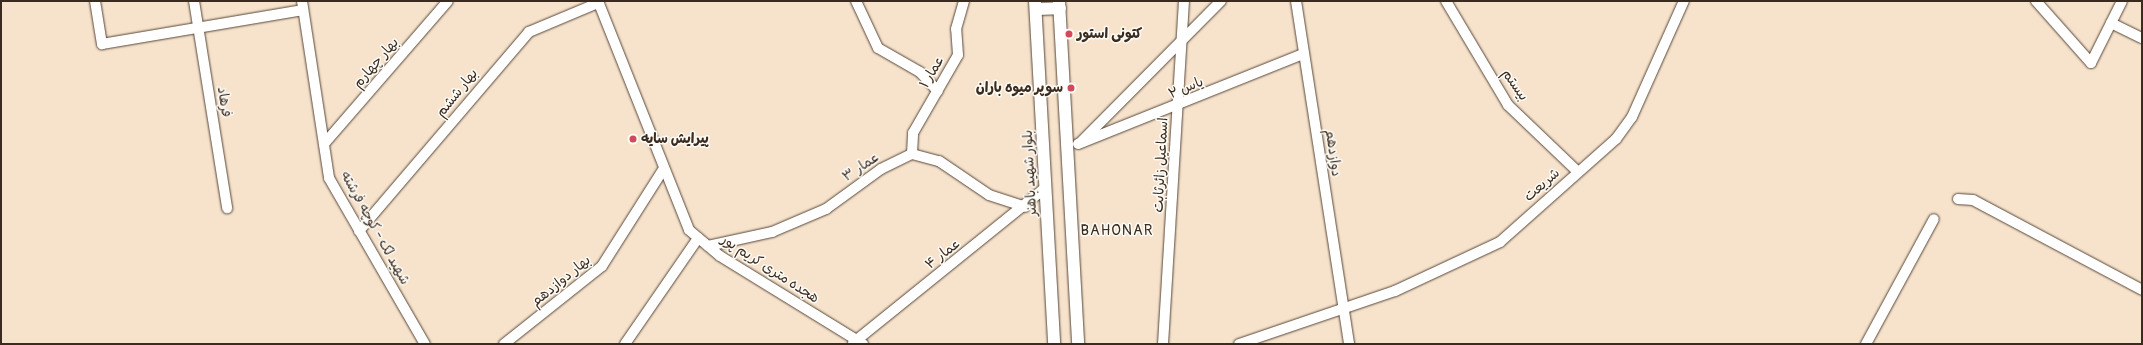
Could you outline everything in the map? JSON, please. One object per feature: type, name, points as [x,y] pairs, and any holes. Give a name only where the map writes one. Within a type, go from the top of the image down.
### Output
[{"type":"street","points":[[95,1],[102,44],[303,6]]},
{"type":"street","name":"فرهاد","points":[[194,1],[227,208]]},
{"type":"street","name":"بهار چهارم","points":[[324,144],[448,1]]},
{"type":"street","points":[[856,1],[878,48],[920,72],[938,91]]},
{"type":"street","name":"عمار ۱","points":[[912,154],[913,133],[958,55],[956,29],[964,1]]},
{"type":"street","name":"اسماعیل زائرثابت","points":[[1163,344],[1184,1]]},
{"type":"street","points":[[1073,146],[1221,1]]},
{"type":"street","name":"دوازدهم","points":[[1296,1],[1342,308],[1349,344]]},
{"type":"street","name":"بیستم","points":[[1446,1],[1508,105],[1577,171]]},
{"type":"street","name":"شریعت","points":[[1239,344],[1298,326],[1342,308],[1395,291],[1500,242],[1577,171],[1616,139],[1632,117],[1684,1]]},
{"type":"street","points":[[2036,1],[2091,63],[2122,1]]},
{"type":"street","name":"هجده متری کریم پور","points":[[598,2],[679,210],[690,230],[708,246],[857,343]]},
{"type":"street","name":"بهار ششم","points":[[360,231],[529,32],[598,2]]},
{"type":"street","points":[[1035,5],[1059,4],[1073,146],[1078,344]]},
{"type":"street","name":"بلوار شهید باهنر","points":[[1035,5],[1054,344]]},
{"type":"street","name":"شهید لک - کوچه فرشته","points":[[303,6],[329,178],[425,344]]},
{"type":"street","points":[[2111,23],[2142,38]]},
{"type":"street","name":"یاس ۲","points":[[1073,146],[1178,106],[1303,54]]},
{"type":"street","points":[[912,154],[939,161],[989,195],[1025,207]]},
{"type":"street","name":"عمار ۳","points":[[708,246],[772,232],[826,209],[881,169],[912,154]]},
{"type":"street","name":"بهار دوازدهم","points":[[504,344],[602,266],[663,170]]},
{"type":"street","name":"عمار ۴","points":[[857,343],[1025,207],[1046,187]]},
{"type":"street","points":[[1958,198],[1973,200],[2142,290]]},
{"type":"street","points":[[1866,344],[1934,219]]},
{"type":"street","points":[[625,344],[698,238]]},
{"type":"place","name":"کتونی استور","points":[[1069,34]]},
{"type":"place","name":"سوپر میوه باران","points":[[1071,88]]},
{"type":"place","name":"پیرایش سایه","points":[[633,139]]},
{"type":"district","name":"BAHONAR","points":[[1117,231]]}]
